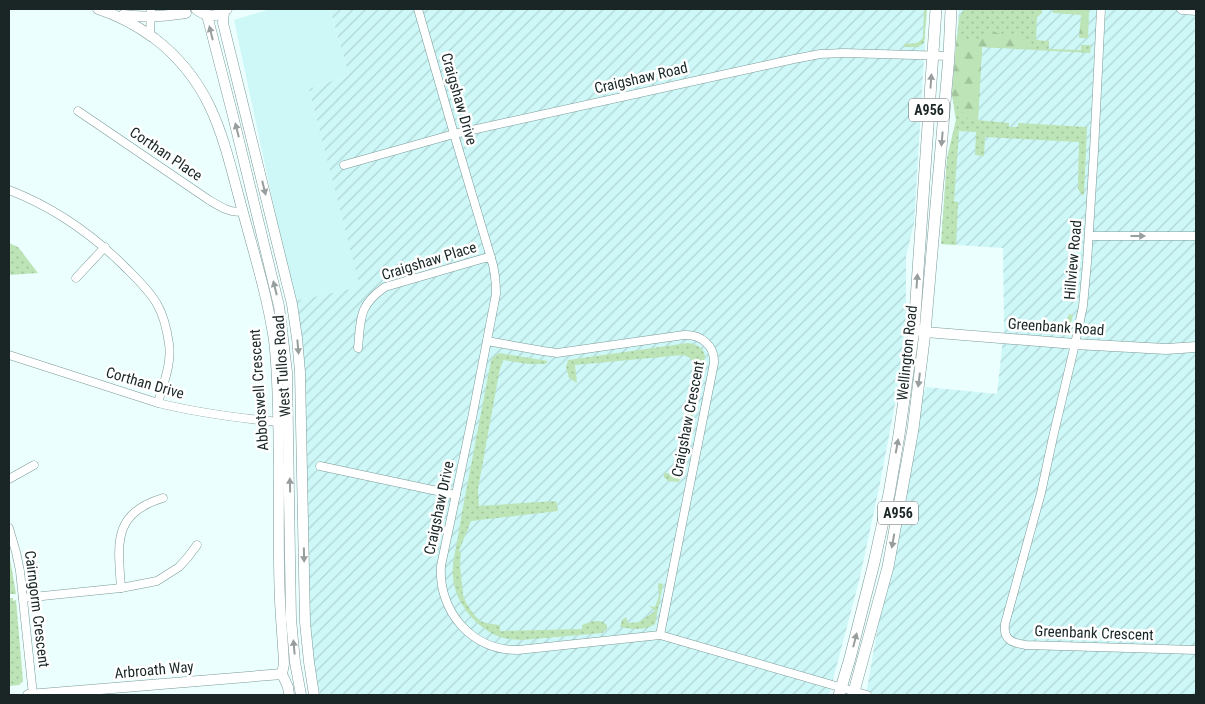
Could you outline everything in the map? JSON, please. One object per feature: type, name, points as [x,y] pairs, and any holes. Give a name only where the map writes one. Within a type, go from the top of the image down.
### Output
[{"type":"main road","name":"Abbotswell Crescent","points":[[98,9],[128,20],[168,49],[188,70],[204,95],[222,134],[263,285],[274,341],[278,422],[280,598],[284,664],[282,674],[288,687],[289,695]]},
{"type":"main road","name":"Abbotswell Crescent","points":[[115,14],[134,16],[174,9]]},
{"type":"main road","points":[[196,9],[202,14],[213,16],[225,10]]},
{"type":"main road","name":"Wellington Road","points":[[854,693],[888,567],[913,429],[936,9]]},
{"type":"main road","name":"Wellington Road","points":[[841,691],[874,564],[919,331],[949,56],[952,9]]},
{"type":"main road","points":[[1182,9],[1196,10]]},
{"type":"main road","name":"West Tullos Road","points":[[225,10],[223,23],[292,304],[297,338],[300,372],[305,622],[314,695]]},
{"type":"main road","name":"Abbotswell Crescent","points":[[151,12],[169,16],[186,13]]},
{"type":"main road","name":"West Tullos Road","points":[[207,15],[243,156],[280,314],[287,372],[291,619],[295,662],[301,695]]},
{"type":"main road","name":"Greenbank Road","points":[[919,331],[1076,344],[1166,349],[1196,347]]},
{"type":"main road","name":"Arbroath Way","points":[[28,695],[282,674]]},
{"type":"street","name":"Craigshaw Drive","points":[[418,9],[495,273],[496,294],[441,566],[442,591],[447,605],[462,627],[469,633],[485,643],[499,648],[511,650],[660,635],[841,691],[867,695]]},
{"type":"street","name":"Hillview Road","points":[[1005,624],[1041,493],[1083,306],[1089,236],[1101,9]]},
{"type":"street","points":[[150,36],[151,12]]},
{"type":"street","name":"Craigshaw Road","points":[[344,164],[454,134],[820,54],[949,56]]},
{"type":"street","name":"Corthan Place","points":[[78,111],[210,200],[227,209],[236,212],[242,211]]},
{"type":"street","points":[[9,190],[39,202],[79,226],[105,247],[133,274],[157,304],[166,326],[170,346],[168,364],[158,403]]},
{"type":"street","points":[[1089,236],[1196,236]]},
{"type":"street","points":[[76,278],[105,247]]},
{"type":"street","name":"Craigshaw Place","points":[[358,348],[362,312],[365,304],[385,287],[485,258],[491,258]]},
{"type":"street","name":"Craigshaw Crescent","points":[[487,341],[560,353],[690,334],[699,337],[713,351],[714,364],[660,635]]},
{"type":"street","name":"Corthan Drive","points":[[9,355],[182,409],[278,422]]},
{"type":"street","points":[[9,480],[34,465]]},
{"type":"street","points":[[320,466],[456,495]]},
{"type":"street","points":[[121,588],[118,547],[120,535],[125,524],[130,516],[139,509],[150,502],[163,498]]},
{"type":"street","name":"Cairngorm Crescent","points":[[9,528],[18,557],[33,695]]},
{"type":"street","points":[[23,598],[121,588],[157,581],[179,567],[197,545]]},
{"type":"street","name":"Greenbank Crescent","points":[[1005,624],[1007,638],[1017,644],[1196,650]]},
{"type":"shaded area","points":[[270,9],[330,9],[349,75],[309,89],[361,287],[294,301],[234,20]]},
{"type":"shaded area","points":[[330,9],[927,9],[914,224],[906,256],[906,317],[899,383],[860,577],[829,695],[320,695],[311,649],[294,301],[360,287],[309,89],[349,75]]},
{"type":"shaded area","points":[[959,9],[1196,9],[1196,695],[866,695],[914,416],[926,387],[997,394],[1004,329],[1003,248],[941,244],[947,158],[956,120],[952,95]]},
{"type":"green space","points":[[924,9],[927,9],[924,43],[918,47],[904,47],[904,44],[922,40]]},
{"type":"green space","points":[[964,9],[1042,9],[1042,13],[1037,17],[1036,40],[1049,41],[1049,49],[1081,50],[1081,45],[1091,45],[1090,53],[982,47],[978,120],[1009,123],[1009,127],[1018,127],[1018,123],[1087,127],[1084,194],[1082,195],[1078,189],[1079,142],[985,137],[984,156],[975,155],[976,132],[959,131],[954,201],[958,202],[956,245],[941,244],[947,158],[956,120],[952,95],[959,18]]},
{"type":"green space","points":[[1053,9],[1089,10],[1088,38],[1079,38],[1081,15],[1053,13]]},
{"type":"green space","points":[[992,31],[1006,36],[1018,34],[1029,43],[1032,49],[982,47],[978,121],[964,117],[952,95],[957,34],[963,38],[975,41]]},
{"type":"green space","points":[[9,243],[18,247],[38,273],[9,275]]},
{"type":"green space","points":[[1069,314],[1073,315],[1069,330],[1062,333],[1053,332],[1053,325],[1066,326]]},
{"type":"green space","points":[[688,343],[694,344],[703,350],[705,356],[679,482],[668,481],[664,477],[664,473],[674,474],[695,370],[692,360],[683,355],[575,365],[577,383],[569,378],[566,367],[568,360]]},
{"type":"green space","points":[[499,353],[548,361],[545,364],[528,364],[503,360],[478,489],[479,506],[556,501],[558,511],[471,521],[459,551],[461,552],[460,565],[464,598],[479,620],[500,625],[500,631],[582,629],[582,625],[598,621],[607,625],[607,629],[602,633],[522,640],[503,638],[491,633],[475,621],[462,605],[458,596],[453,577],[454,558],[491,361]]},
{"type":"green space","points":[[9,553],[16,594],[9,594]]},
{"type":"green space","points":[[658,583],[663,584],[655,624],[642,629],[620,627],[622,620],[626,617],[628,623],[639,622],[655,611],[649,606],[655,607],[659,596]]},
{"type":"green space","points":[[9,598],[13,598],[13,601],[16,600],[23,681],[19,685],[9,686]]}]
